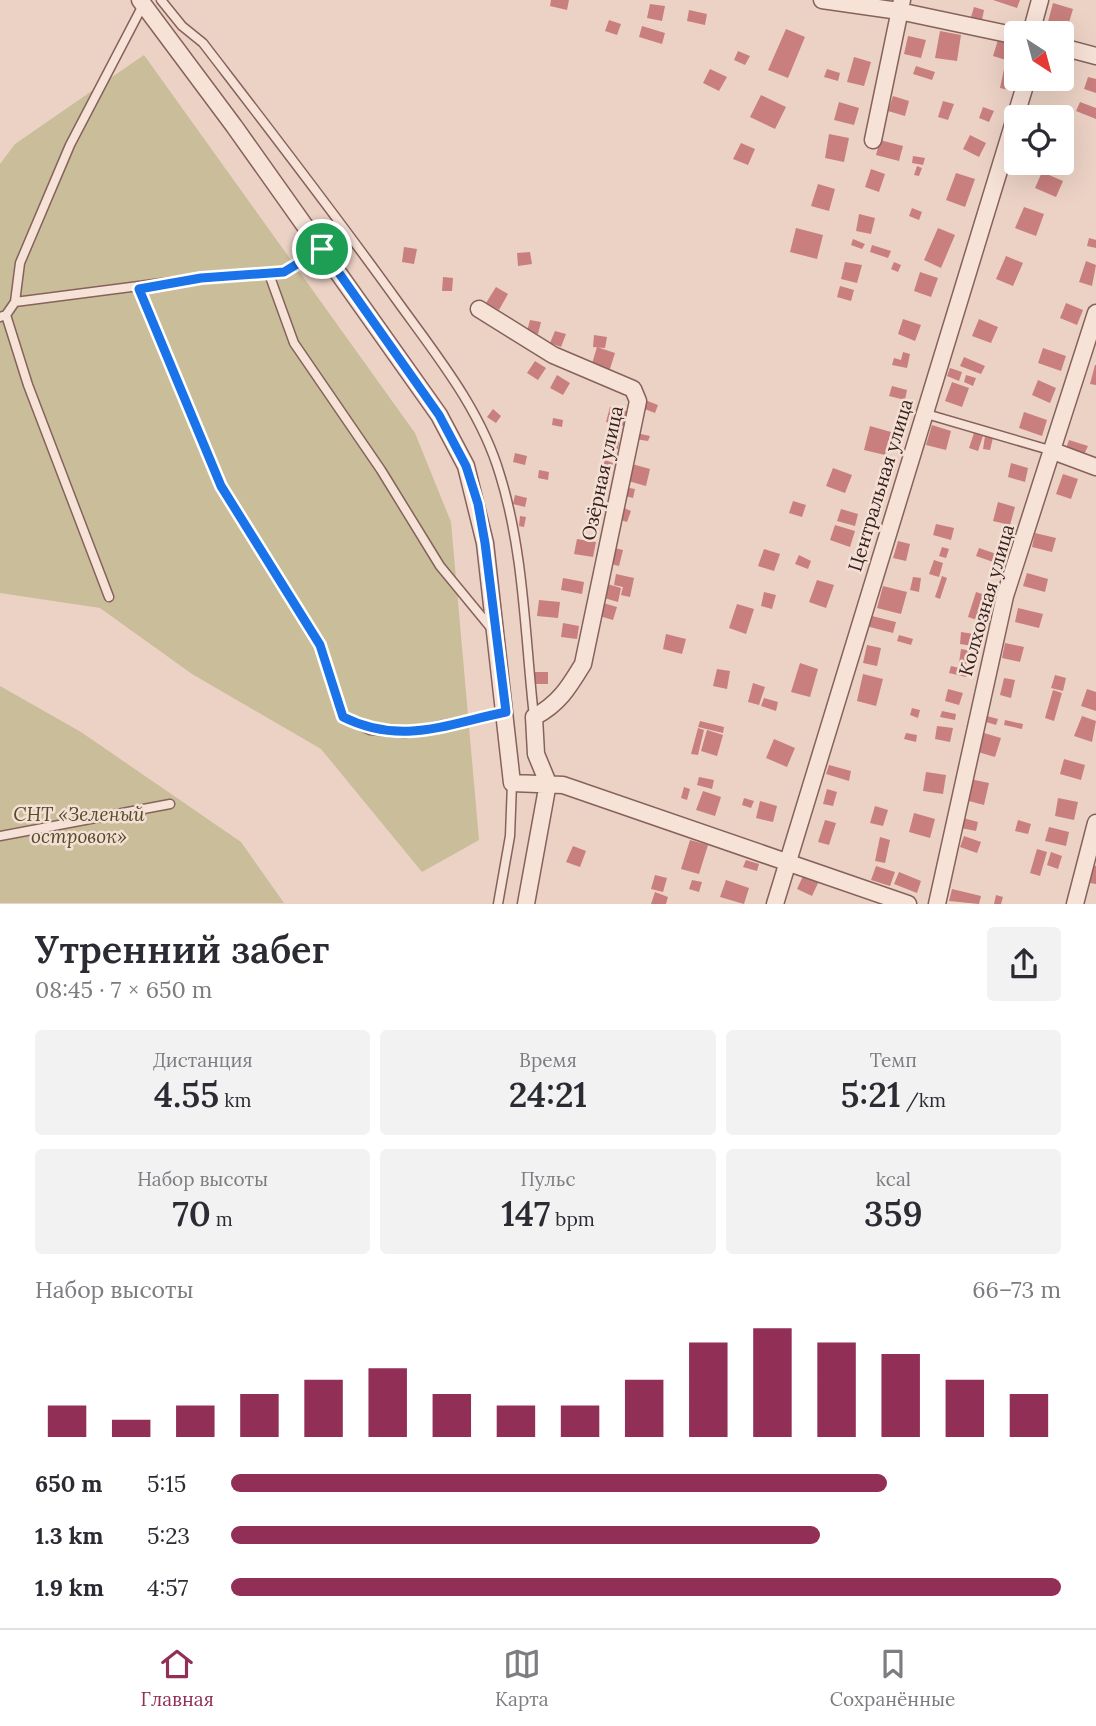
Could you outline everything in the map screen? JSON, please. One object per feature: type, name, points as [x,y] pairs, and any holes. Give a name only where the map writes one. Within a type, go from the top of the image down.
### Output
[{"type":"street","points":[[822,0],[900,6],[1004,33]]},
{"type":"street","points":[[1034,21],[1040,0]]},
{"type":"street","points":[[141,3],[322,249],[439,415],[466,466],[478,504],[485,543],[512,783],[563,785],[908,904]]},
{"type":"street","points":[[873,140],[900,6]]},
{"type":"street","points":[[1074,50],[1096,56]]},
{"type":"street","name":"Центральная улица","points":[[775,904],[1023,91]]},
{"type":"street","name":"Озёрная улица","points":[[479,309],[553,355],[633,389],[638,395],[638,408],[583,664],[565,694],[551,708],[534,717]]},
{"type":"street","name":"Колхозная улица","points":[[937,904],[1005,596],[1096,313]]},
{"type":"street","points":[[1053,451],[1096,467]]},
{"type":"street","points":[[526,904],[548,783],[536,754],[534,717]]},
{"type":"street","points":[[1074,904],[1096,823]]},
{"type":"lane","points":[[161,0],[183,26],[203,43],[335,215],[475,414],[500,474],[509,508],[534,717]]},
{"type":"lane","points":[[109,597],[3,316],[15,302],[20,263],[69,145],[141,3]]},
{"type":"lane","points":[[15,302],[139,289],[201,278],[269,274],[298,266],[322,249]]},
{"type":"lane","points":[[269,274],[295,343],[381,470],[440,566],[495,633]]},
{"type":"lane","points":[[139,289],[221,486],[320,645],[343,717],[370,730],[405,733],[506,712]]},
{"type":"lane","points":[[923,413],[1053,451]]},
{"type":"lane","points":[[498,904],[510,836],[512,783]]},
{"type":"lane","points":[[0,836],[170,804]]},
{"type":"green space","points":[[144,55],[415,433],[451,522],[479,840],[422,872],[321,749],[192,674],[100,608],[0,593],[0,164],[15,144]]},
{"type":"green space","name":"СНТ «Зеленый островок»","points":[[0,686],[81,732],[241,842],[284,903],[0,903]]},
{"type":"building","points":[[551,0],[569,0],[567,10],[550,6]]},
{"type":"building","points":[[993,0],[1020,0],[1017,8]]},
{"type":"building","points":[[1053,3],[1073,9],[1069,21],[1048,21]]},
{"type":"building","points":[[650,4],[665,6],[662,21],[647,18]]},
{"type":"building","points":[[974,7],[984,10],[982,20],[971,17]]},
{"type":"building","points":[[689,10],[707,14],[705,25],[687,21]]},
{"type":"building","points":[[609,20],[621,24],[617,35],[605,31]]},
{"type":"building","points":[[642,26],[665,33],[662,44],[639,37]]},
{"type":"building","points":[[786,29],[805,37],[788,78],[768,70]]},
{"type":"building","points":[[940,31],[961,35],[957,61],[935,58]]},
{"type":"building","points":[[908,36],[926,40],[921,58],[904,54]]},
{"type":"building","points":[[998,40],[1004,42],[1004,59],[993,56]]},
{"type":"building","points":[[738,51],[750,56],[745,65],[734,60]]},
{"type":"building","points":[[854,57],[871,62],[864,86],[847,82]]},
{"type":"building","points":[[916,66],[935,72],[932,80],[913,74]]},
{"type":"building","points":[[710,69],[727,77],[719,91],[703,83]]},
{"type":"building","points":[[827,69],[840,73],[838,81],[824,77]]},
{"type":"building","points":[[1004,69],[1004,89],[1000,88]]},
{"type":"building","points":[[1088,77],[1096,79],[1096,93],[1084,89]]},
{"type":"building","points":[[761,95],[786,107],[775,129],[750,117]]},
{"type":"building","points":[[893,96],[909,101],[905,116],[888,111]]},
{"type":"building","points":[[943,101],[954,104],[948,120],[938,117]]},
{"type":"building","points":[[839,102],[859,108],[854,125],[834,120]]},
{"type":"building","points":[[1080,102],[1096,108],[1096,119],[1076,111]]},
{"type":"building","points":[[983,107],[994,111],[989,122],[979,118]]},
{"type":"building","points":[[829,134],[849,138],[844,162],[825,158]]},
{"type":"building","points":[[970,135],[986,143],[979,157],[963,149]]},
{"type":"building","points":[[880,140],[903,146],[899,161],[876,155]]},
{"type":"building","points":[[741,143],[755,149],[748,165],[733,159]]},
{"type":"building","points":[[913,156],[925,158],[923,165],[912,163]]},
{"type":"building","points":[[917,166],[922,168],[919,176],[914,175]]},
{"type":"building","points":[[871,169],[885,174],[879,192],[865,187]]},
{"type":"building","points":[[956,173],[975,179],[965,207],[946,200]]},
{"type":"building","points":[[1041,175],[1049,175],[1063,181],[1056,197],[1035,188]]},
{"type":"building","points":[[818,184],[835,189],[829,211],[811,206]]},
{"type":"building","points":[[1024,207],[1044,214],[1036,236],[1015,228]]},
{"type":"building","points":[[912,208],[922,212],[919,220],[909,216]]},
{"type":"building","points":[[859,214],[875,218],[871,234],[856,231]]},
{"type":"building","points":[[796,228],[823,235],[817,259],[790,252]]},
{"type":"building","points":[[938,228],[955,235],[941,268],[924,260]]},
{"type":"building","points":[[1089,238],[1096,240],[1096,248],[1087,246]]},
{"type":"building","points":[[853,239],[865,244],[862,249],[851,245]]},
{"type":"building","points":[[872,245],[891,251],[888,258],[870,252]]},
{"type":"building","points":[[404,247],[417,249],[414,264],[402,262]]},
{"type":"building","points":[[530,252],[532,264],[518,266],[517,253]]},
{"type":"building","points":[[1006,256],[1023,263],[1013,286],[996,279]]},
{"type":"building","points":[[1086,261],[1096,265],[1092,286],[1079,282]]},
{"type":"building","points":[[845,262],[862,265],[857,283],[841,279]]},
{"type":"building","points":[[894,262],[901,265],[898,272],[891,269]]},
{"type":"building","points":[[920,272],[938,278],[931,297],[914,291]]},
{"type":"building","points":[[443,277],[453,278],[452,291],[442,291]]},
{"type":"building","points":[[840,286],[854,290],[851,301],[837,297]]},
{"type":"building","points":[[496,287],[508,294],[499,310],[486,303]]},
{"type":"building","points":[[1066,303],[1083,310],[1077,325],[1060,318]]},
{"type":"building","points":[[903,319],[921,325],[915,341],[898,334]]},
{"type":"building","points":[[979,319],[998,327],[991,343],[972,336]]},
{"type":"building","points":[[530,320],[541,322],[538,334],[527,331]]},
{"type":"building","points":[[555,331],[566,334],[561,347],[550,343]]},
{"type":"building","points":[[594,335],[607,337],[605,348],[593,347]]},
{"type":"building","points":[[597,347],[615,353],[609,372],[591,367]]},
{"type":"building","points":[[1043,348],[1066,356],[1061,371],[1038,363]]},
{"type":"building","points":[[903,352],[910,354],[907,368],[892,365],[894,358],[901,360]]},
{"type":"building","points":[[964,357],[985,366],[981,374],[960,366]]},
{"type":"building","points":[[535,361],[546,368],[538,380],[527,373]]},
{"type":"building","points":[[1096,365],[1096,385],[1090,384]]},
{"type":"building","points":[[950,368],[962,372],[959,381],[947,376]]},
{"type":"building","points":[[557,375],[570,383],[563,395],[550,388]]},
{"type":"building","points":[[966,375],[976,378],[973,386],[964,382]]},
{"type":"building","points":[[1038,380],[1056,388],[1050,403],[1032,395]]},
{"type":"building","points":[[952,382],[969,388],[962,407],[945,401]]},
{"type":"building","points":[[892,386],[907,390],[905,400],[889,396]]},
{"type":"building","points":[[645,400],[658,405],[655,413],[642,408]]},
{"type":"building","points":[[610,407],[629,412],[625,426],[606,422]]},
{"type":"building","points":[[493,409],[501,416],[496,423],[487,417]]},
{"type":"building","points":[[1024,412],[1047,420],[1042,436],[1019,428]]},
{"type":"building","points":[[553,418],[563,420],[562,427],[552,425]]},
{"type":"building","points":[[932,425],[951,431],[946,450],[926,445]]},
{"type":"building","points":[[870,426],[891,432],[885,455],[864,450]]},
{"type":"building","points":[[636,433],[650,436],[648,441],[635,439]]},
{"type":"building","points":[[974,433],[983,436],[978,451],[969,448]]},
{"type":"building","points":[[985,436],[993,438],[990,450],[983,449]]},
{"type":"building","points":[[610,440],[619,442],[618,449],[608,447]]},
{"type":"building","points":[[1069,440],[1088,446],[1083,457],[1065,451]]},
{"type":"building","points":[[515,453],[527,456],[525,465],[513,462]]},
{"type":"building","points":[[605,460],[613,463],[609,474],[601,471]]},
{"type":"building","points":[[1011,463],[1028,468],[1025,482],[1008,477]]},
{"type":"building","points":[[632,464],[650,469],[646,486],[628,481]]},
{"type":"building","points":[[833,468],[852,475],[845,493],[826,486]]},
{"type":"building","points":[[539,470],[549,472],[548,480],[538,478]]},
{"type":"building","points":[[1063,474],[1078,479],[1071,499],[1056,494]]},
{"type":"building","points":[[597,485],[604,487],[600,497],[594,495]]},
{"type":"building","points":[[623,487],[635,489],[633,498],[621,495]]},
{"type":"building","points":[[515,495],[527,498],[525,507],[513,504]]},
{"type":"building","points":[[793,501],[806,505],[802,517],[789,513]]},
{"type":"building","points":[[998,502],[1015,507],[1010,525],[993,521]]},
{"type":"building","points":[[622,507],[631,511],[627,522],[618,519]]},
{"type":"building","points":[[841,509],[858,514],[855,526],[837,521]]},
{"type":"building","points":[[520,516],[526,517],[524,527],[519,526]]},
{"type":"building","points":[[588,517],[597,519],[594,529],[586,527]]},
{"type":"building","points":[[936,524],[954,528],[951,540],[933,535]]},
{"type":"building","points":[[835,525],[855,531],[850,547],[830,540]]},
{"type":"building","points":[[1035,533],[1056,538],[1052,552],[1032,547]]},
{"type":"building","points":[[577,539],[596,542],[593,557],[574,554]]},
{"type":"building","points":[[898,541],[910,544],[906,561],[893,558]]},
{"type":"building","points":[[611,547],[623,550],[619,566],[607,563]]},
{"type":"building","points":[[942,547],[949,549],[946,558],[939,556]]},
{"type":"building","points":[[979,548],[999,555],[996,563],[976,556]]},
{"type":"building","points":[[764,549],[780,554],[774,571],[758,566]]},
{"type":"building","points":[[799,555],[811,561],[808,569],[795,564]]},
{"type":"building","points":[[934,560],[943,563],[939,577],[929,574]]},
{"type":"building","points":[[1027,573],[1048,579],[1045,592],[1023,586]]},
{"type":"building","points":[[616,574],[634,578],[630,597],[621,595],[623,587],[614,585]]},
{"type":"building","points":[[942,576],[947,578],[940,599],[935,597]]},
{"type":"building","points":[[913,577],[921,578],[919,592],[910,590]]},
{"type":"building","points":[[563,578],[584,582],[582,594],[561,590]]},
{"type":"building","points":[[817,580],[834,585],[826,608],[809,602]]},
{"type":"building","points":[[604,583],[621,588],[618,602],[601,597]]},
{"type":"building","points":[[883,586],[907,592],[901,614],[877,608]]},
{"type":"building","points":[[764,592],[776,595],[772,609],[761,606]]},
{"type":"building","points":[[976,592],[988,596],[980,621],[968,617]]},
{"type":"building","points":[[539,600],[560,602],[558,618],[537,616]]},
{"type":"building","points":[[600,602],[617,607],[613,620],[596,615]]},
{"type":"building","points":[[737,604],[754,609],[746,634],[729,628]]},
{"type":"building","points":[[1018,608],[1043,614],[1039,628],[1015,622]]},
{"type":"building","points":[[868,615],[896,622],[893,633],[866,626]]},
{"type":"building","points":[[563,623],[579,626],[577,639],[561,637]]},
{"type":"building","points":[[961,632],[974,634],[973,646],[960,644]]},
{"type":"building","points":[[666,634],[686,639],[682,654],[663,649]]},
{"type":"building","points":[[899,635],[913,639],[911,645],[897,641]]},
{"type":"building","points":[[1005,643],[1024,647],[1020,662],[1002,658]]},
{"type":"building","points":[[867,645],[881,648],[877,666],[863,663]]},
{"type":"building","points":[[961,649],[972,651],[970,664],[959,663]]},
{"type":"building","points":[[800,663],[818,669],[810,697],[791,692]]},
{"type":"building","points":[[951,666],[968,670],[966,677],[949,673]]},
{"type":"building","points":[[717,669],[730,671],[727,689],[713,686]]},
{"type":"building","points":[[532,672],[548,672],[548,684],[532,684]]},
{"type":"building","points":[[863,674],[883,679],[876,706],[857,701]]},
{"type":"building","points":[[1055,675],[1066,678],[1063,691],[1051,688]]},
{"type":"building","points":[[1004,678],[1015,680],[1011,698],[1000,695]]},
{"type":"building","points":[[753,683],[765,687],[759,705],[748,702]]},
{"type":"building","points":[[948,689],[963,693],[959,705],[945,701]]},
{"type":"building","points":[[1087,689],[1096,692],[1096,711],[1081,706]]},
{"type":"building","points":[[1053,690],[1062,693],[1054,721],[1045,718]]},
{"type":"building","points":[[764,698],[778,702],[776,711],[761,706]]},
{"type":"building","points":[[912,708],[920,710],[918,718],[910,715]]},
{"type":"building","points":[[942,711],[956,714],[955,720],[940,717]]},
{"type":"building","points":[[987,716],[998,719],[996,725],[986,722]]},
{"type":"building","points":[[1082,716],[1096,721],[1092,742],[1074,736]]},
{"type":"building","points":[[1005,720],[1023,724],[1022,729],[1004,725]]},
{"type":"building","points":[[700,721],[724,727],[723,733],[698,727]]},
{"type":"building","points":[[937,726],[953,728],[950,742],[935,739]]},
{"type":"building","points":[[698,728],[704,730],[698,755],[691,754]]},
{"type":"building","points":[[707,730],[723,735],[717,756],[701,751]]},
{"type":"building","points":[[906,733],[917,735],[916,742],[904,739]]},
{"type":"building","points":[[984,733],[1001,738],[995,757],[978,752]]},
{"type":"building","points":[[774,739],[795,748],[787,767],[766,758]]},
{"type":"building","points":[[1064,759],[1085,765],[1081,780],[1060,774]]},
{"type":"building","points":[[829,765],[851,771],[849,781],[826,774]]},
{"type":"building","points":[[926,772],[946,775],[943,794],[923,791]]},
{"type":"building","points":[[699,777],[714,780],[712,789],[697,785]]},
{"type":"building","points":[[970,779],[989,783],[984,805],[965,800]]},
{"type":"building","points":[[684,787],[690,789],[687,800],[681,798]]},
{"type":"building","points":[[827,789],[837,792],[833,806],[823,804]]},
{"type":"building","points":[[703,791],[721,797],[715,816],[696,810]]},
{"type":"building","points":[[744,798],[754,801],[751,808],[742,805]]},
{"type":"building","points":[[1058,798],[1078,802],[1074,820],[1055,816]]},
{"type":"building","points":[[760,801],[777,806],[773,822],[756,818]]},
{"type":"building","points":[[875,806],[888,810],[883,826],[870,823]]},
{"type":"building","points":[[914,813],[935,819],[930,838],[909,832]]},
{"type":"building","points":[[963,818],[978,822],[976,831],[961,828]]},
{"type":"building","points":[[825,820],[836,823],[829,845],[818,842]]},
{"type":"building","points":[[1018,820],[1031,824],[1028,834],[1015,831]]},
{"type":"building","points":[[1049,827],[1069,832],[1066,846],[1045,841]]},
{"type":"building","points":[[964,836],[981,842],[977,853],[960,847]]},
{"type":"building","points":[[880,837],[890,840],[885,863],[875,861]]},
{"type":"building","points":[[690,840],[708,845],[699,874],[681,869]]},
{"type":"building","points":[[573,846],[586,851],[580,867],[566,862]]},
{"type":"building","points":[[1037,849],[1047,852],[1040,876],[1030,873]]},
{"type":"building","points":[[1051,852],[1062,856],[1058,869],[1047,865]]},
{"type":"building","points":[[746,860],[759,864],[757,871],[743,867]]},
{"type":"building","points":[[1093,865],[1096,866],[1096,884],[1090,883]]},
{"type":"building","points":[[876,866],[895,872],[890,886],[871,880]]},
{"type":"building","points":[[899,872],[921,881],[917,893],[894,884]]},
{"type":"building","points":[[804,874],[819,881],[812,896],[797,889]]},
{"type":"building","points":[[655,875],[667,878],[663,892],[651,889]]},
{"type":"building","points":[[692,880],[702,882],[699,892],[689,889]]},
{"type":"building","points":[[726,880],[749,888],[744,904],[720,897]]},
{"type":"building","points":[[952,889],[981,896],[979,904],[949,901]]},
{"type":"building","points":[[655,892],[668,897],[666,904],[651,904]]},
{"type":"building","points":[[996,895],[1003,897],[1001,904],[994,904]]},
{"type":"route","points":[[322,249],[439,415],[466,466],[478,504],[485,543],[506,712],[405,733],[370,730],[343,717],[320,645],[221,486],[182,398],[139,289],[201,278],[284,272],[298,266],[322,249]]}]
